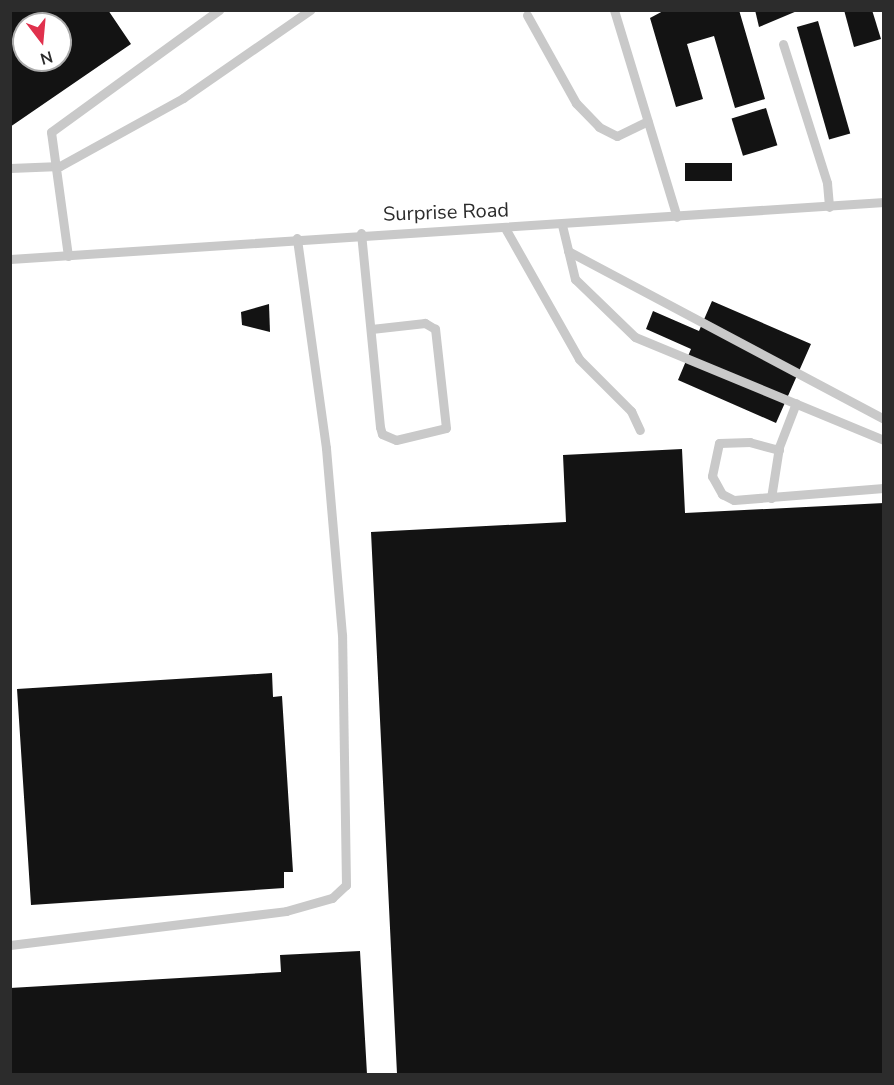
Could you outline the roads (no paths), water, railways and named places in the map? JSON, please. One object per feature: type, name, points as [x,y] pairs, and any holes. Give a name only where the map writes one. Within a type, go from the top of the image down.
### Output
[{"type":"lane","points":[[68,256],[53,167],[51,132],[219,10]]},
{"type":"lane","points":[[10,168],[53,167],[183,98],[310,10]]},
{"type":"lane","points":[[614,10],[634,90],[648,121],[677,217]]},
{"type":"lane","points":[[526,15],[576,103],[599,127],[617,136],[648,121]]},
{"type":"lane","points":[[783,44],[827,183],[829,207]]},
{"type":"lane","name":"Surprise Road","points":[[10,259],[362,233],[562,225],[884,202]]},
{"type":"lane","points":[[562,225],[574,279],[635,337],[884,440]]},
{"type":"lane","points":[[504,228],[579,359],[631,411],[640,430]]},
{"type":"lane","points":[[362,233],[371,328],[385,437],[396,440],[446,428],[435,329],[425,323],[371,328]]},
{"type":"lane","points":[[10,945],[286,911],[332,898],[346,885],[342,634],[326,448],[297,238]]},
{"type":"lane","points":[[568,251],[884,419]]},
{"type":"lane","points":[[771,498],[779,450],[796,403]]},
{"type":"lane","points":[[779,450],[731,440],[714,447],[712,477],[722,494],[734,500],[884,488]]}]
